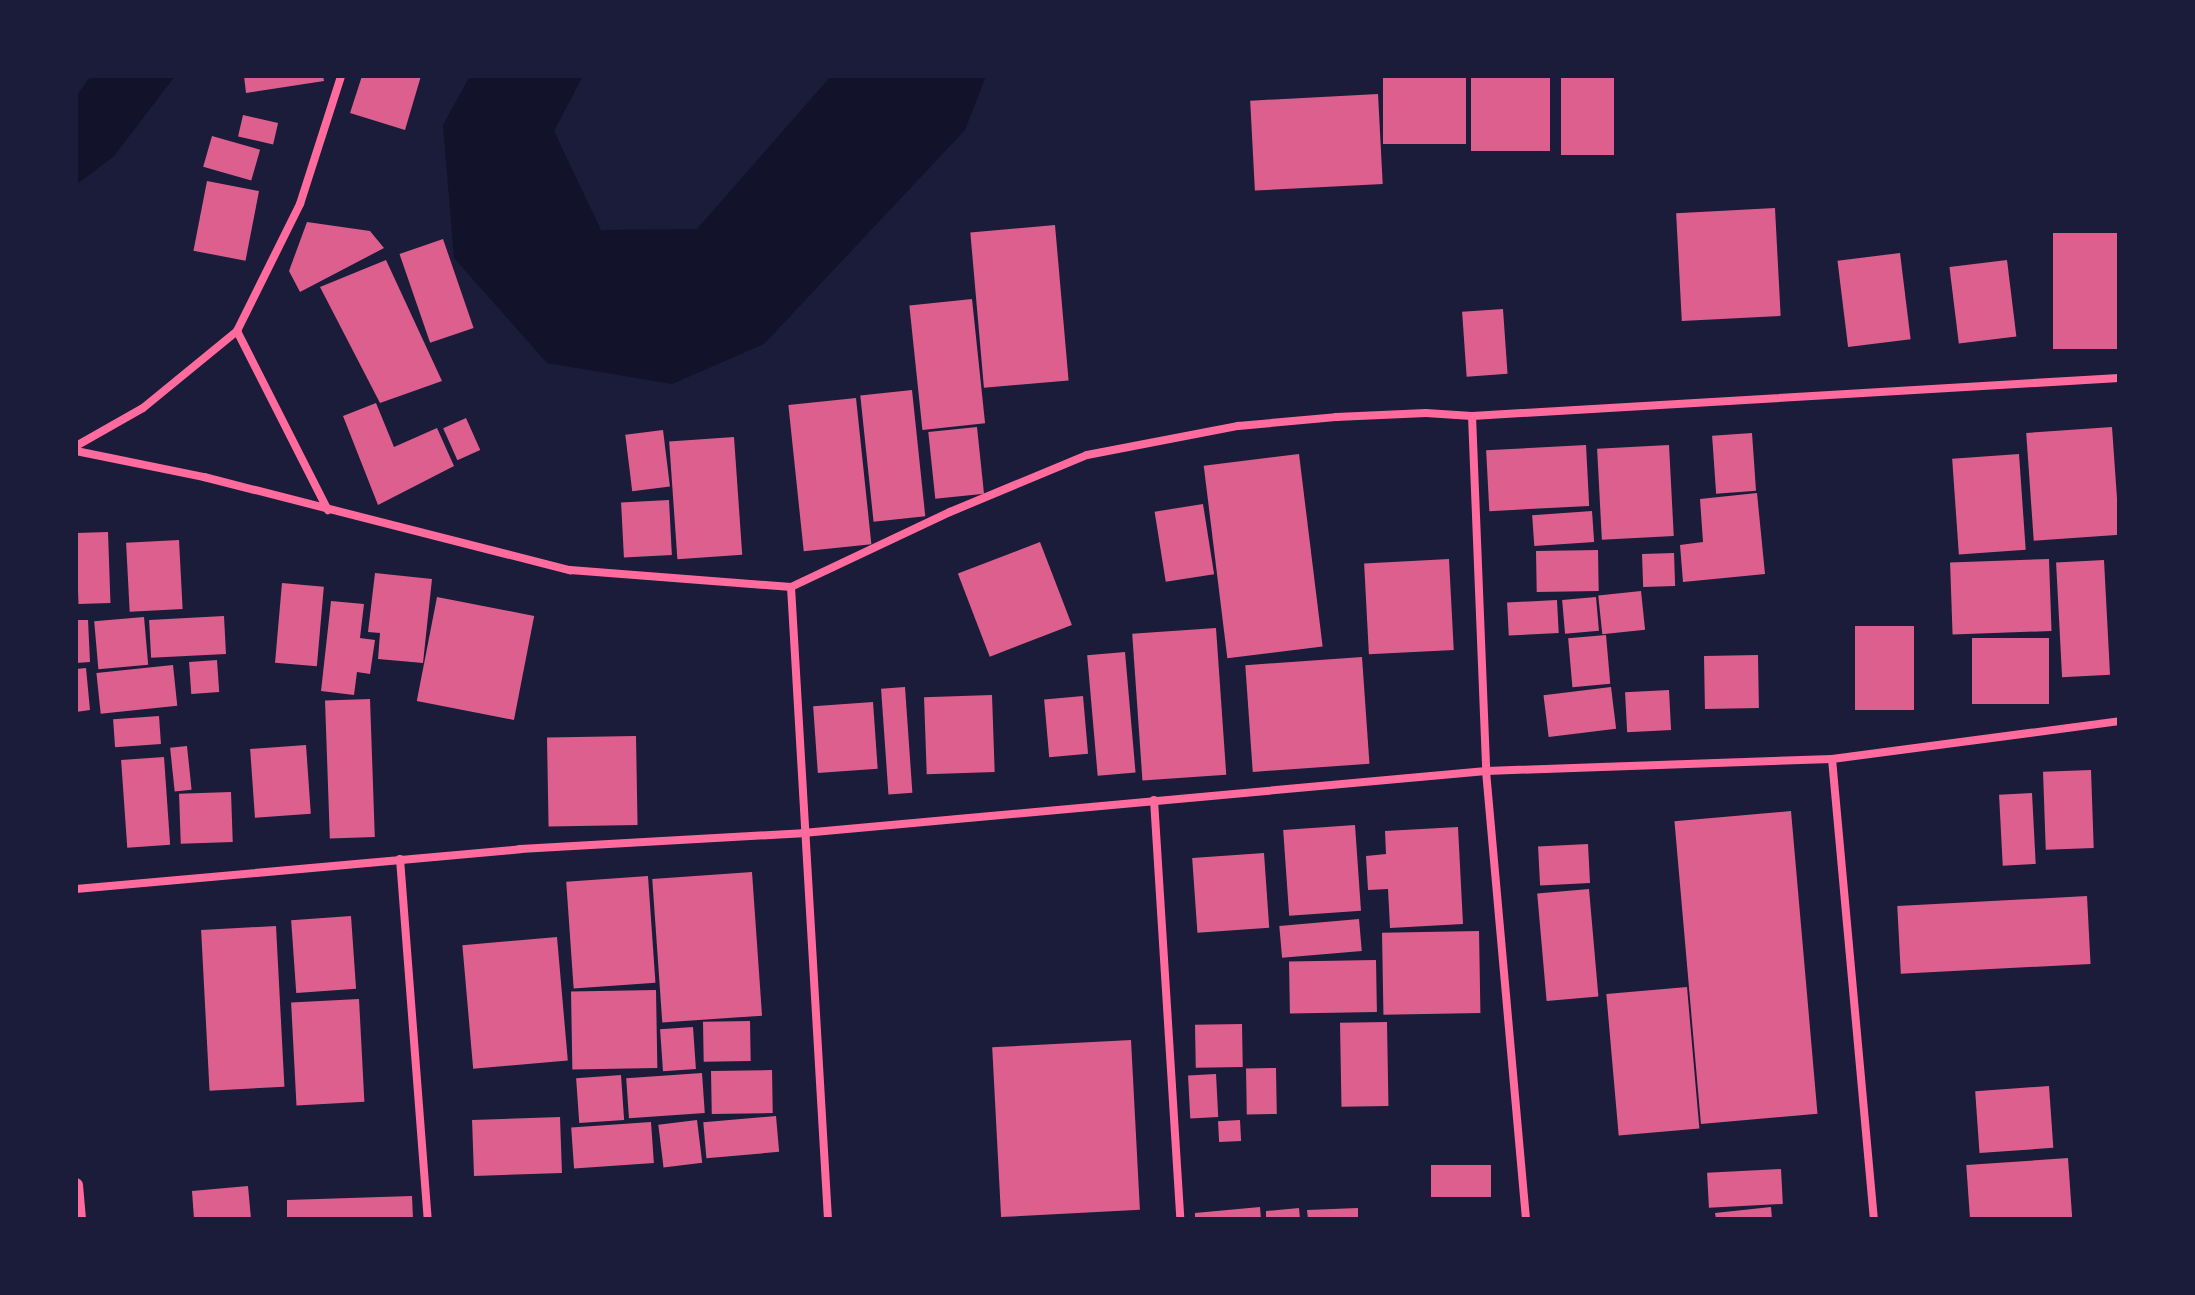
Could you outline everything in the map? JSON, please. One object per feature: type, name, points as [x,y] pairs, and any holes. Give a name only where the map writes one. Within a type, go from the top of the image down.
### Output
[{"type":"street","points":[[76,448],[143,408],[237,331],[300,204],[341,76]]},
{"type":"street","points":[[237,331],[328,510]]},
{"type":"street","points":[[76,448],[204,477],[570,570],[791,587],[950,512],[1087,455],[1238,426],[1411,414],[1472,416],[2119,378]]},
{"type":"street","points":[[1472,416],[1486,771],[1526,1219]]},
{"type":"street","points":[[791,587],[828,1219]]},
{"type":"street","points":[[76,889],[400,859],[803,833],[1486,771],[1832,759],[2119,721]]},
{"type":"street","points":[[1832,759],[1874,1219]]},
{"type":"street","points":[[1154,800],[1180,1219]]},
{"type":"street","points":[[400,859],[428,1219]]},
{"type":"street","points":[[76,1185],[79,1219]]},
{"type":"shaded area","points":[[91,76],[175,76],[114,156],[76,185],[76,96]]},
{"type":"shaded area","points":[[470,76],[583,76],[554,131],[601,230],[697,229],[831,76],[986,76],[965,130],[764,344],[672,384],[547,363],[454,258],[443,125]]},
{"type":"building","points":[[244,76],[323,76],[324,81],[246,93]]},
{"type":"building","points":[[362,76],[421,76],[405,130],[350,113]]},
{"type":"building","points":[[1383,76],[1466,76],[1466,144],[1383,144]]},
{"type":"building","points":[[1471,76],[1550,76],[1550,151],[1471,151]]},
{"type":"building","points":[[1561,76],[1614,76],[1614,155],[1561,155]]},
{"type":"building","points":[[1378,94],[1383,184],[1255,191],[1250,101]]},
{"type":"building","points":[[243,115],[278,123],[273,145],[238,136]]},
{"type":"building","points":[[212,136],[260,150],[251,181],[203,167]]},
{"type":"building","points":[[207,181],[259,191],[245,261],[193,251]]},
{"type":"building","points":[[1775,208],[1781,316],[1682,321],[1676,213]]},
{"type":"building","points":[[307,222],[370,231],[384,248],[300,292],[289,271]]},
{"type":"building","points":[[1055,225],[1069,380],[984,388],[970,232]]},
{"type":"building","points":[[2053,233],[2119,233],[2119,349],[2053,349]]},
{"type":"building","points":[[443,239],[474,328],[430,343],[400,254]]},
{"type":"building","points":[[1900,253],[1911,339],[1848,347],[1837,261]]},
{"type":"building","points":[[386,260],[442,381],[380,403],[320,287]]},
{"type":"building","points":[[2007,260],[2016,336],[1959,343],[1949,267]]},
{"type":"building","points":[[972,299],[985,423],[922,430],[909,306]]},
{"type":"building","points":[[1503,309],[1508,374],[1467,377],[1462,312]]},
{"type":"building","points":[[912,390],[925,516],[874,522],[860,395]]},
{"type":"building","points":[[856,398],[871,544],[804,551],[788,405]]},
{"type":"building","points":[[376,403],[394,447],[437,428],[454,466],[378,505],[343,416]]},
{"type":"building","points":[[466,418],[480,450],[457,460],[443,428]]},
{"type":"building","points":[[977,427],[984,494],[935,499],[928,432]]},
{"type":"building","points":[[2112,427],[2119,535],[2034,541],[2026,433]]},
{"type":"building","points":[[663,430],[670,487],[632,491],[625,435]]},
{"type":"building","points":[[1752,433],[1756,491],[1716,494],[1712,436]]},
{"type":"building","points":[[734,437],[742,555],[677,559],[669,442]]},
{"type":"building","points":[[1586,445],[1589,506],[1489,511],[1486,450]]},
{"type":"building","points":[[1669,445],[1674,536],[1602,540],[1597,449]]},
{"type":"building","points":[[1299,454],[1323,647],[1227,658],[1204,466]]},
{"type":"building","points":[[2019,454],[2026,550],[1959,554],[1952,459]]},
{"type":"building","points":[[1757,493],[1765,574],[1683,582],[1680,545],[1703,542],[1700,499]]},
{"type":"building","points":[[669,500],[672,555],[624,557],[621,503]]},
{"type":"building","points":[[1203,504],[1214,574],[1166,582],[1155,512]]},
{"type":"building","points":[[1592,511],[1594,542],[1534,546],[1532,515]]},
{"type":"building","points":[[108,532],[110,603],[78,604],[76,533]]},
{"type":"building","points":[[179,540],[183,609],[130,612],[126,543]]},
{"type":"building","points":[[1040,542],[1072,625],[990,657],[958,574]]},
{"type":"building","points":[[1598,550],[1599,591],[1537,592],[1536,551]]},
{"type":"building","points":[[1674,553],[1675,586],[1643,587],[1642,554]]},
{"type":"building","points":[[1449,559],[1454,650],[1369,654],[1364,563]]},
{"type":"building","points":[[2049,559],[2052,631],[1953,634],[1950,562]]},
{"type":"building","points":[[2104,560],[2110,675],[2062,677],[2056,563]]},
{"type":"building","points":[[375,573],[432,579],[423,663],[378,659],[380,633],[368,632]]},
{"type":"building","points":[[282,583],[324,587],[317,666],[275,663]]},
{"type":"building","points":[[1641,591],[1645,630],[1602,634],[1598,595]]},
{"type":"building","points":[[437,597],[534,616],[514,720],[417,701]]},
{"type":"building","points":[[1596,597],[1599,631],[1565,634],[1562,600]]},
{"type":"building","points":[[1557,600],[1559,633],[1509,636],[1507,603]]},
{"type":"building","points":[[331,601],[364,604],[360,638],[375,640],[370,674],[357,672],[354,695],[321,691]]},
{"type":"building","points":[[224,616],[226,654],[151,658],[149,620]]},
{"type":"building","points":[[144,617],[148,665],[98,669],[94,621]]},
{"type":"building","points":[[76,620],[88,620],[90,662],[76,663]]},
{"type":"building","points":[[1855,626],[1914,626],[1914,710],[1855,710]]},
{"type":"building","points":[[1216,628],[1226,775],[1142,781],[1132,634]]},
{"type":"building","points":[[1606,635],[1610,684],[1572,687],[1568,638]]},
{"type":"building","points":[[1972,638],[2049,638],[2049,704],[1972,704]]},
{"type":"building","points":[[1125,652],[1136,773],[1098,776],[1087,655]]},
{"type":"building","points":[[1758,655],[1759,708],[1705,709],[1704,656]]},
{"type":"building","points":[[1362,657],[1369,764],[1253,772],[1245,665]]},
{"type":"building","points":[[217,660],[219,692],[191,694],[189,662]]},
{"type":"building","points":[[173,665],[177,706],[101,714],[96,673]]},
{"type":"building","points":[[86,668],[90,710],[76,712],[76,669]]},
{"type":"building","points":[[905,687],[912,793],[888,794],[881,689]]},
{"type":"building","points":[[1611,687],[1616,729],[1549,737],[1544,695]]},
{"type":"building","points":[[1669,690],[1671,730],[1627,732],[1625,692]]},
{"type":"building","points":[[992,695],[995,772],[927,774],[924,697]]},
{"type":"building","points":[[1083,696],[1088,754],[1049,757],[1044,699]]},
{"type":"building","points":[[370,699],[375,837],[330,838],[325,701]]},
{"type":"building","points":[[873,702],[878,769],[818,773],[813,706]]},
{"type":"building","points":[[159,716],[161,744],[115,747],[113,719]]},
{"type":"building","points":[[636,736],[638,825],[549,827],[547,738]]},
{"type":"building","points":[[306,745],[311,814],[255,818],[250,749]]},
{"type":"building","points":[[187,746],[192,790],[175,792],[170,748]]},
{"type":"building","points":[[164,757],[170,845],[127,848],[121,760]]},
{"type":"building","points":[[2091,770],[2094,848],[2046,850],[2043,772]]},
{"type":"building","points":[[231,792],[233,842],[181,844],[179,794]]},
{"type":"building","points":[[2032,793],[2036,864],[2003,866],[1999,795]]},
{"type":"building","points":[[1791,811],[1817,1114],[1701,1124],[1674,821]]},
{"type":"building","points":[[1355,825],[1361,911],[1289,916],[1283,830]]},
{"type":"building","points":[[1458,827],[1463,924],[1390,928],[1388,889],[1368,890],[1366,856],[1386,854],[1385,831]]},
{"type":"building","points":[[1588,844],[1590,883],[1540,886],[1538,847]]},
{"type":"building","points":[[1264,853],[1269,928],[1197,933],[1192,858]]},
{"type":"building","points":[[752,872],[762,1016],[662,1023],[652,879]]},
{"type":"building","points":[[648,876],[655,983],[574,988],[566,882]]},
{"type":"building","points":[[1589,889],[1598,997],[1547,1001],[1537,894]]},
{"type":"building","points":[[2087,896],[2091,964],[1901,974],[1897,906]]},
{"type":"building","points":[[351,916],[356,989],[296,993],[291,920]]},
{"type":"building","points":[[1359,919],[1362,951],[1282,958],[1279,926]]},
{"type":"building","points":[[276,926],[284,1087],[210,1091],[201,930]]},
{"type":"building","points":[[1479,931],[1480,1013],[1383,1015],[1382,933]]},
{"type":"building","points":[[557,937],[568,1061],[473,1069],[462,945]]},
{"type":"building","points":[[1376,960],[1377,1012],[1290,1014],[1289,962]]},
{"type":"building","points":[[1687,987],[1699,1128],[1619,1136],[1606,994]]},
{"type":"building","points":[[656,990],[657,1068],[572,1069],[571,991]]},
{"type":"building","points":[[359,999],[364,1102],[296,1105],[291,1003]]},
{"type":"building","points":[[750,1021],[751,1061],[704,1062],[703,1022]]},
{"type":"building","points":[[1387,1022],[1388,1106],[1341,1107],[1340,1023]]},
{"type":"building","points":[[1242,1024],[1243,1067],[1196,1068],[1195,1025]]},
{"type":"building","points":[[693,1027],[696,1069],[663,1071],[660,1029]]},
{"type":"building","points":[[1131,1040],[1140,1210],[1001,1217],[992,1047]]},
{"type":"building","points":[[1276,1068],[1277,1114],[1247,1115],[1246,1069]]},
{"type":"building","points":[[772,1070],[773,1113],[712,1114],[711,1071]]},
{"type":"building","points":[[702,1073],[705,1113],[629,1118],[626,1078]]},
{"type":"building","points":[[1216,1074],[1218,1117],[1190,1118],[1188,1075]]},
{"type":"building","points":[[621,1075],[624,1120],[579,1123],[576,1078]]},
{"type":"building","points":[[2049,1086],[2053,1148],[1980,1153],[1975,1091]]},
{"type":"building","points":[[776,1116],[779,1152],[706,1158],[703,1122]]},
{"type":"building","points":[[560,1117],[562,1173],[474,1176],[472,1120]]},
{"type":"building","points":[[697,1120],[702,1163],[664,1167],[658,1125]]},
{"type":"building","points":[[1240,1120],[1241,1141],[1219,1142],[1218,1121]]},
{"type":"building","points":[[651,1122],[654,1163],[574,1168],[571,1128]]},
{"type":"building","points":[[2068,1158],[2072,1219],[1970,1219],[1966,1165]]},
{"type":"building","points":[[1431,1165],[1491,1165],[1491,1197],[1431,1197]]},
{"type":"building","points":[[1781,1169],[1783,1204],[1709,1208],[1707,1173]]},
{"type":"building","points":[[248,1186],[251,1219],[194,1219],[192,1191]]},
{"type":"building","points":[[412,1196],[413,1219],[287,1219],[287,1200]]},
{"type":"building","points":[[1260,1207],[1261,1219],[1195,1219],[1195,1213]]},
{"type":"building","points":[[1771,1207],[1772,1219],[1716,1219],[1715,1213]]},
{"type":"building","points":[[1299,1208],[1300,1219],[1266,1219],[1266,1211]]},
{"type":"building","points":[[1358,1208],[1358,1219],[1308,1219],[1307,1210]]}]
